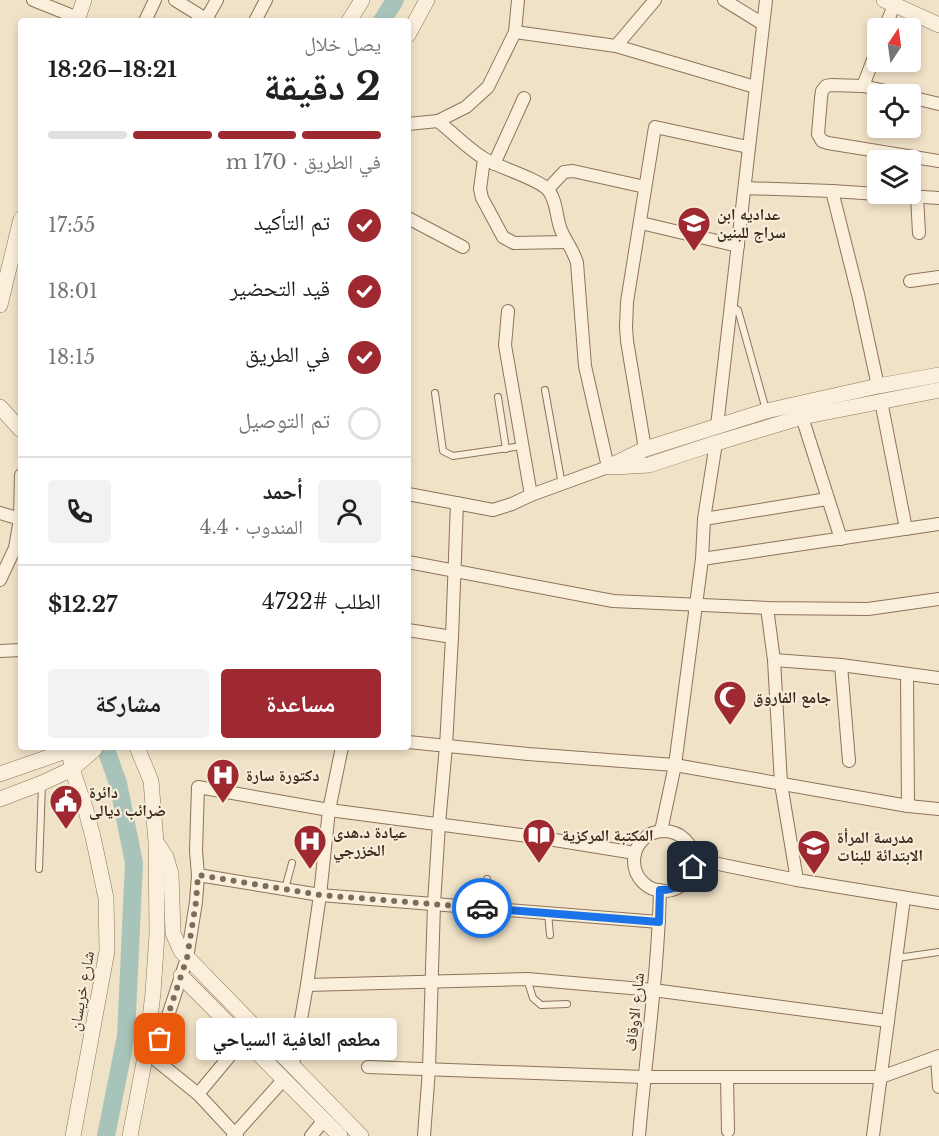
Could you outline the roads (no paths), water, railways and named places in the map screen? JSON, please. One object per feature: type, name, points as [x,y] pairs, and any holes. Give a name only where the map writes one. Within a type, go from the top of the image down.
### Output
[{"type":"street","points":[[33,0],[73,18]]},
{"type":"street","points":[[78,18],[84,0]]},
{"type":"street","points":[[146,18],[155,0]]},
{"type":"street","points":[[175,0],[204,18]]},
{"type":"street","points":[[208,18],[217,0]]},
{"type":"street","points":[[257,18],[266,0]]},
{"type":"street","points":[[351,18],[362,0]]},
{"type":"street","points":[[411,29],[427,0]]},
{"type":"street","points":[[411,124],[438,121],[466,107],[488,87],[515,32],[518,0]]},
{"type":"street","points":[[616,46],[655,0]]},
{"type":"street","points":[[724,0],[763,24]]},
{"type":"street","points":[[717,426],[766,0]]},
{"type":"street","points":[[887,18],[889,2],[939,25]]},
{"type":"street","points":[[515,32],[616,46],[756,87]]},
{"type":"street","points":[[862,86],[868,72]]},
{"type":"street","points":[[867,87],[826,86],[822,91],[818,134],[822,141],[939,161]]},
{"type":"street","points":[[524,98],[489,161],[480,189],[482,198],[503,237],[514,243],[566,242]]},
{"type":"street","points":[[921,100],[939,104]]},
{"type":"street","points":[[438,121],[489,161],[548,189],[553,197],[560,228],[577,263],[585,366],[608,468]]},
{"type":"street","points":[[645,449],[626,327],[627,302],[655,127],[748,147]]},
{"type":"street","points":[[548,189],[564,172],[573,171],[645,187]]},
{"type":"street","points":[[745,188],[867,193]]},
{"type":"street","points":[[832,191],[880,393],[906,529]]},
{"type":"street","points":[[921,196],[939,198]]},
{"type":"street","points":[[917,204],[919,233]]},
{"type":"street","points":[[411,220],[463,247]]},
{"type":"street","points":[[641,223],[738,246]]},
{"type":"street","points":[[0,305],[18,231]]},
{"type":"street","points":[[910,281],[939,277]]},
{"type":"street","points":[[508,311],[504,345],[531,495]]},
{"type":"street","points":[[608,468],[649,465],[939,375]]},
{"type":"street","points":[[411,495],[494,510],[608,468],[645,449],[766,411],[880,393],[939,390]]},
{"type":"street","points":[[0,407],[18,427]]},
{"type":"street","points":[[802,417],[841,539]]},
{"type":"street","points":[[661,831],[675,765],[702,559],[704,519],[716,443]]},
{"type":"street","points":[[704,519],[827,499]]},
{"type":"street","points":[[424,1136],[429,1069],[434,904],[446,746],[457,504]]},
{"type":"street","points":[[0,513],[18,518]]},
{"type":"street","points":[[702,559],[939,524]]},
{"type":"street","points":[[0,579],[15,548],[18,531]]},
{"type":"street","points":[[411,563],[613,601],[767,608],[868,609],[939,599]]},
{"type":"street","points":[[767,608],[774,660],[781,784],[797,880]]},
{"type":"street","points":[[411,630],[452,637]]},
{"type":"street","points":[[0,651],[18,650]]},
{"type":"street","points":[[774,660],[841,665],[939,678]]},
{"type":"street","points":[[841,665],[849,760]]},
{"type":"street","points":[[907,675],[908,806]]},
{"type":"street","points":[[411,742],[675,765],[908,806],[939,809]]},
{"type":"street","points":[[0,774],[64,750]]},
{"type":"street","name":"شارع خريسان","points":[[69,750],[72,769],[90,827],[106,898],[107,951],[73,1136]]},
{"type":"street","points":[[0,799],[72,769],[97,750]]},
{"type":"street","points":[[130,1136],[146,1051],[157,934],[156,842],[151,781],[138,750]]},
{"type":"street","points":[[293,1065],[320,895],[329,810],[341,750]]},
{"type":"street","points":[[146,1051],[154,1047],[160,1039],[187,958],[198,875],[196,851],[198,788],[329,810],[536,837],[635,853]]},
{"type":"street","points":[[661,831],[679,835],[687,841],[694,858],[690,876],[685,883],[669,890],[651,888],[644,883],[635,867],[637,848],[651,834],[661,831]]},
{"type":"street","points":[[156,842],[166,857],[171,874],[173,933],[187,958],[361,1136]]},
{"type":"street","points":[[694,858],[797,880],[939,903]]},
{"type":"street","points":[[198,875],[320,895],[659,922]]},
{"type":"street","name":"شارع الاوقاف","points":[[639,1136],[654,990],[660,890]]},
{"type":"street","points":[[873,1136],[904,898]]},
{"type":"street","points":[[181,976],[340,1136]]},
{"type":"street","points":[[307,985],[527,979],[654,990],[888,1021]]},
{"type":"street","points":[[198,1094],[244,1038]]},
{"type":"street","points":[[146,1051],[198,1094],[235,1135],[284,1079]]},
{"type":"street","points":[[368,1067],[644,1077],[881,1077],[938,1057],[939,1087]]},
{"type":"street","points":[[727,1077],[728,1131]]},
{"type":"street","points":[[311,1136],[324,1120]]},
{"type":"lane","points":[[731,307],[738,310],[766,411]]},
{"type":"lane","points":[[545,390],[562,485]]},
{"type":"lane","points":[[435,393],[443,451],[453,456],[522,446]]},
{"type":"lane","points":[[498,397],[506,448]]},
{"type":"lane","points":[[39,869],[42,783]]},
{"type":"lane","points":[[285,890],[292,863]]},
{"type":"lane","points":[[486,909],[487,879]]},
{"type":"lane","points":[[548,913],[550,935]]},
{"type":"lane","points":[[896,958],[939,952]]},
{"type":"lane","points":[[527,979],[533,999],[541,1005],[567,1004]]},
{"type":"waterway","points":[[384,18],[395,0]]},
{"type":"waterway","points":[[106,750],[118,783],[134,863],[126,1036],[106,1136]]},
{"type":"place","name":"عداديه ابن سراج للبنين","points":[[694,252]]},
{"type":"place","name":"جامع الفاروق","points":[[730,726]]},
{"type":"place","name":"دكتورة سارة","points":[[223,804]]},
{"type":"place","name":"دائرة ضرائب ديالى","points":[[66,830]]},
{"type":"place","name":"المكتبة المركزية","points":[[539,864]]},
{"type":"place","name":"عيادة د.هدى الخزرجي","points":[[310,870]]},
{"type":"place","name":"مدرسة المرأة الابتدائة للبنات","points":[[814,875]]},
{"type":"place","name":"مطعم العافية السياحي","points":[[160,1039]]}]
